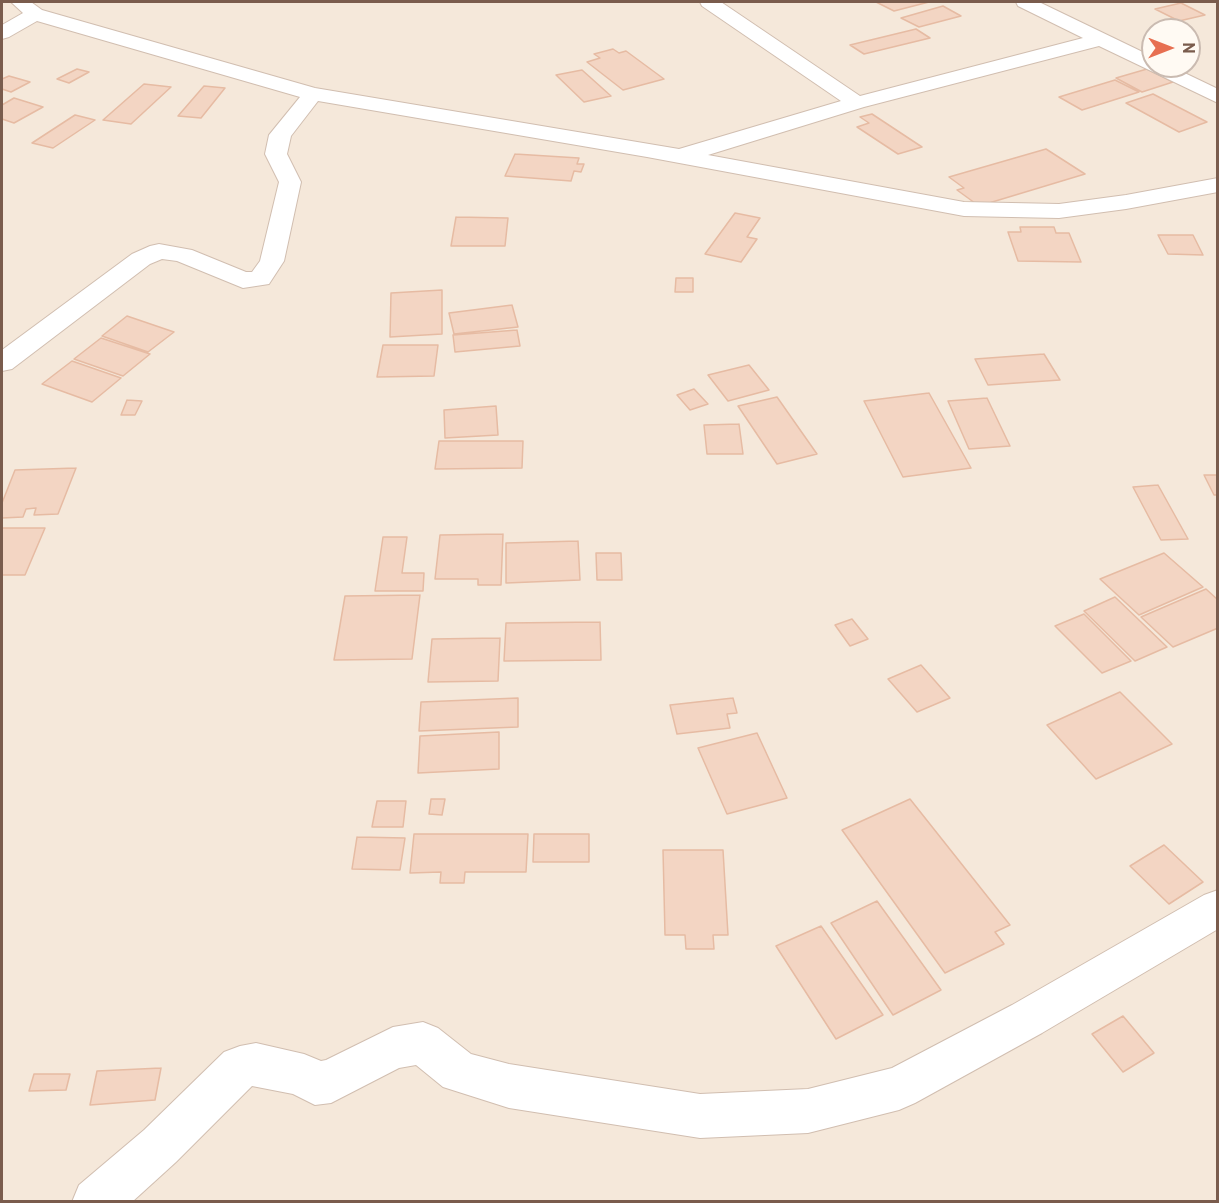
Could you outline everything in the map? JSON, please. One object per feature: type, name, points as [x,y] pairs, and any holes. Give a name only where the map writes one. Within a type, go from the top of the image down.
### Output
[{"type":"street","points":[[709,2],[857,103]]},
{"type":"street","points":[[1025,2],[1141,60]]},
{"type":"street","points":[[2,33],[28,8],[313,94],[682,156],[964,209],[1059,211],[1218,185]]},
{"type":"street","points":[[682,156],[857,103],[1099,40]]},
{"type":"street","points":[[1179,78],[1218,97]]},
{"type":"street","points":[[2,363],[141,259],[159,251],[183,255],[243,280],[260,279],[272,261],[290,182],[276,154],[280,135],[313,94]]},
{"type":"street","points":[[96,1202],[160,1146],[240,1067],[256,1064],[304,1075],[315,1083],[331,1081],[393,1048],[423,1043],[459,1072],[508,1086],[700,1116],[808,1111],[899,1088],[1027,1019],[1218,908]]},
{"type":"shaded area","points":[[2,2],[1217,2],[1217,1201],[2,1201]]},
{"type":"building","points":[[876,2],[929,2],[894,11]]},
{"type":"building","points":[[1181,3],[1205,15],[1173,18],[1155,9]]},
{"type":"building","points":[[943,6],[961,16],[919,27],[901,18]]},
{"type":"building","points":[[916,29],[930,38],[864,54],[850,45]]},
{"type":"building","points":[[613,49],[619,53],[626,51],[664,79],[623,90],[587,62],[600,58],[594,54]]},
{"type":"building","points":[[77,69],[89,72],[69,83],[57,79]]},
{"type":"building","points":[[582,70],[611,96],[584,102],[556,75]]},
{"type":"building","points":[[1141,71],[1141,78],[1165,78],[1173,82],[1142,92],[1116,78]]},
{"type":"building","points":[[9,76],[30,82],[11,92],[2,89],[2,79]]},
{"type":"building","points":[[1115,80],[1139,92],[1082,110],[1059,97]]},
{"type":"building","points":[[144,84],[171,87],[131,124],[103,120]]},
{"type":"building","points":[[204,86],[225,88],[201,118],[178,116]]},
{"type":"building","points":[[1153,94],[1207,122],[1179,132],[1126,103]]},
{"type":"building","points":[[14,98],[43,107],[14,123],[2,119],[2,105]]},
{"type":"building","points":[[872,114],[922,147],[898,154],[857,127],[869,123],[860,117]]},
{"type":"building","points":[[75,115],[95,120],[53,148],[32,143]]},
{"type":"building","points":[[1046,149],[1085,174],[979,206],[957,190],[964,188],[949,177]]},
{"type":"building","points":[[515,154],[579,158],[577,164],[584,164],[581,172],[574,171],[571,181],[505,176]]},
{"type":"building","points":[[735,213],[760,218],[747,237],[757,239],[741,262],[705,254]]},
{"type":"building","points":[[456,217],[508,218],[505,246],[451,246]]},
{"type":"building","points":[[1020,227],[1054,227],[1056,233],[1069,233],[1081,262],[1018,261],[1008,232],[1021,232]]},
{"type":"building","points":[[1158,235],[1193,235],[1203,255],[1168,254]]},
{"type":"building","points":[[676,278],[693,278],[693,292],[675,292]]},
{"type":"building","points":[[442,290],[442,334],[390,337],[391,293]]},
{"type":"building","points":[[512,305],[518,327],[454,334],[449,313]]},
{"type":"building","points":[[127,316],[174,332],[148,352],[102,336]]},
{"type":"building","points":[[517,330],[520,346],[455,352],[453,335]]},
{"type":"building","points":[[101,338],[150,354],[123,376],[74,359]]},
{"type":"building","points":[[383,345],[438,345],[434,376],[377,377]]},
{"type":"building","points":[[1044,354],[1060,380],[988,385],[975,359]]},
{"type":"building","points":[[72,361],[121,378],[92,402],[42,384]]},
{"type":"building","points":[[749,365],[769,390],[728,401],[708,375]]},
{"type":"building","points":[[694,389],[708,404],[690,410],[677,395]]},
{"type":"building","points":[[929,393],[971,468],[903,477],[864,401]]},
{"type":"building","points":[[777,397],[817,454],[777,464],[738,406]]},
{"type":"building","points":[[987,398],[1010,446],[969,449],[948,401]]},
{"type":"building","points":[[127,400],[142,401],[135,415],[121,415]]},
{"type":"building","points":[[496,406],[498,435],[445,438],[444,410]]},
{"type":"building","points":[[739,424],[743,454],[707,454],[704,425]]},
{"type":"building","points":[[439,441],[523,441],[522,468],[435,469]]},
{"type":"building","points":[[76,468],[58,514],[34,515],[36,508],[26,509],[23,517],[2,518],[2,503],[15,470]]},
{"type":"building","points":[[1204,475],[1218,475],[1218,495],[1214,495]]},
{"type":"building","points":[[1158,485],[1188,539],[1161,540],[1133,487]]},
{"type":"building","points":[[2,528],[45,528],[25,575],[2,575]]},
{"type":"building","points":[[503,534],[501,585],[478,585],[478,579],[435,579],[440,535]]},
{"type":"building","points":[[383,537],[407,537],[402,573],[424,573],[423,591],[375,591]]},
{"type":"building","points":[[578,541],[580,580],[506,583],[506,543]]},
{"type":"building","points":[[596,553],[621,553],[622,580],[597,580]]},
{"type":"building","points":[[1164,553],[1203,587],[1139,615],[1100,579]]},
{"type":"building","points":[[1206,589],[1218,600],[1218,628],[1173,647],[1141,617]]},
{"type":"building","points":[[420,595],[412,659],[334,660],[345,596]]},
{"type":"building","points":[[1115,597],[1167,647],[1135,661],[1084,611]]},
{"type":"building","points":[[1084,614],[1131,661],[1102,673],[1055,626]]},
{"type":"building","points":[[852,619],[868,639],[850,646],[835,625]]},
{"type":"building","points":[[600,622],[601,660],[504,661],[506,623]]},
{"type":"building","points":[[500,638],[498,681],[428,682],[432,639]]},
{"type":"building","points":[[921,665],[950,698],[917,712],[888,679]]},
{"type":"building","points":[[1120,692],[1172,744],[1096,779],[1047,725]]},
{"type":"building","points":[[518,698],[518,727],[419,731],[421,702]]},
{"type":"building","points":[[733,698],[737,713],[727,714],[730,728],[677,734],[670,705]]},
{"type":"building","points":[[499,732],[499,769],[418,773],[420,736]]},
{"type":"building","points":[[757,733],[787,798],[727,814],[698,748]]},
{"type":"building","points":[[431,799],[445,799],[442,815],[429,814]]},
{"type":"building","points":[[910,799],[1010,925],[995,932],[1004,944],[945,973],[842,830]]},
{"type":"building","points":[[377,801],[406,801],[403,827],[372,827]]},
{"type":"building","points":[[414,834],[528,834],[526,872],[465,872],[464,883],[440,883],[441,872],[410,873]]},
{"type":"building","points":[[534,834],[589,834],[589,862],[533,862]]},
{"type":"building","points":[[357,837],[405,838],[400,870],[352,869]]},
{"type":"building","points":[[1164,845],[1203,882],[1169,904],[1130,866]]},
{"type":"building","points":[[663,850],[723,850],[728,935],[713,935],[714,949],[686,949],[685,935],[665,935]]},
{"type":"building","points":[[877,901],[941,990],[893,1015],[831,923]]},
{"type":"building","points":[[821,926],[883,1015],[836,1039],[776,946]]},
{"type":"building","points":[[1123,1016],[1154,1053],[1123,1072],[1092,1034]]},
{"type":"building","points":[[161,1068],[155,1100],[90,1105],[97,1071]]},
{"type":"building","points":[[34,1074],[70,1074],[66,1090],[29,1091]]}]
